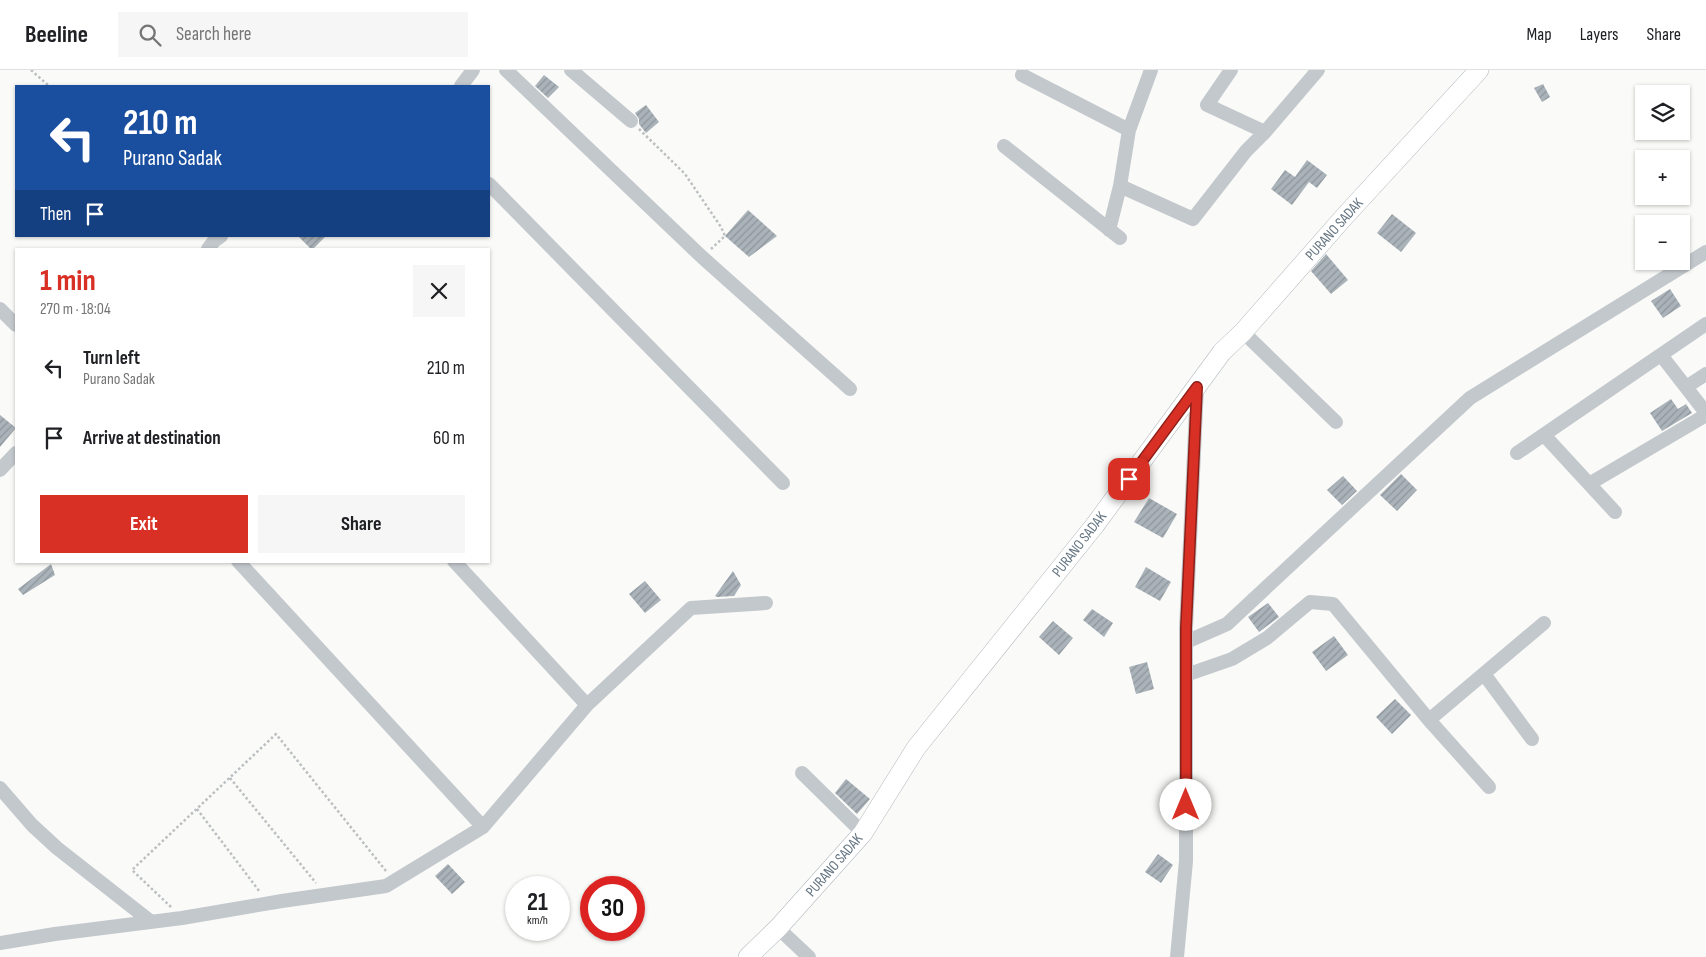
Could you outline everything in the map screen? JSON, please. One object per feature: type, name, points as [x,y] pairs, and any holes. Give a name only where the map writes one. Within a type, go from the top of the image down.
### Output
[{"type":"main road","name":"PURANO SADAK","points":[[748,957],[778,928],[863,833],[916,748],[1095,525],[1222,352],[1243,332],[1344,217],[1479,70]]},
{"type":"street","points":[[462,85],[473,70]]},
{"type":"street","points":[[506,70],[702,257],[850,389]]},
{"type":"street","points":[[571,70],[631,121]]},
{"type":"street","points":[[1004,146],[1115,234],[1129,130],[1151,70]]},
{"type":"street","points":[[1231,70],[1208,105],[1265,132]]},
{"type":"street","points":[[1120,186],[1193,219],[1246,151],[1265,132],[1318,70]]},
{"type":"street","points":[[1022,76],[1129,130]]},
{"type":"street","points":[[490,185],[783,483]]},
{"type":"street","points":[[209,248],[219,237]]},
{"type":"street","points":[[1186,642],[1228,624],[1470,398],[1706,252]]},
{"type":"street","points":[[0,309],[15,324]]},
{"type":"street","points":[[1517,453],[1706,324]]},
{"type":"street","points":[[1243,332],[1336,422]]},
{"type":"street","points":[[1589,484],[1706,414],[1661,355]]},
{"type":"street","points":[[1686,387],[1706,374]]},
{"type":"street","points":[[1177,957],[1186,861],[1186,642],[1197,387]]},
{"type":"street","points":[[1544,435],[1615,512]]},
{"type":"street","points":[[0,470],[15,454]]},
{"type":"street","points":[[240,563],[483,827]]},
{"type":"street","points":[[456,563],[587,706]]},
{"type":"street","points":[[1186,676],[1232,659],[1267,638],[1310,602],[1333,604],[1429,720],[1489,787]]},
{"type":"street","points":[[0,943],[182,918],[386,886],[483,827],[587,706],[691,608],[766,603]]},
{"type":"street","points":[[1429,720],[1544,623]]},
{"type":"street","points":[[1484,674],[1532,739]]},
{"type":"street","points":[[802,773],[863,833]]},
{"type":"street","points":[[0,788],[32,825],[65,854],[150,921]]},
{"type":"street","points":[[778,928],[809,957]]},
{"type":"path","points":[[31,70],[48,85]]},
{"type":"path","points":[[631,121],[685,174],[721,228],[725,236],[702,257]]},
{"type":"path","points":[[182,918],[132,870],[276,734],[394,882]]},
{"type":"path","points":[[230,778],[325,895]]},
{"type":"path","points":[[197,809],[269,903]]},
{"type":"building","points":[[544,75],[559,87],[548,98],[535,86]]},
{"type":"building","points":[[1543,84],[1550,97],[1542,102],[1534,88]]},
{"type":"building","points":[[646,105],[659,122],[646,133],[639,124],[639,119],[635,113]]},
{"type":"building","points":[[1307,160],[1327,175],[1317,188],[1309,182],[1292,205],[1271,189],[1285,170],[1295,177]]},
{"type":"building","points":[[748,210],[777,236],[749,257],[725,236]]},
{"type":"building","points":[[1392,214],[1416,233],[1401,252],[1377,233]]},
{"type":"building","points":[[299,237],[325,237],[314,248],[310,248]]},
{"type":"building","points":[[1326,254],[1348,280],[1331,294],[1311,271]]},
{"type":"building","points":[[1670,289],[1681,306],[1663,318],[1651,301]]},
{"type":"building","points":[[1671,399],[1678,409],[1686,404],[1692,413],[1662,431],[1650,413]]},
{"type":"building","points":[[0,415],[15,429],[0,447]]},
{"type":"building","points":[[1401,474],[1417,490],[1397,511],[1380,495]]},
{"type":"building","points":[[1343,476],[1357,491],[1342,505],[1327,490]]},
{"type":"building","points":[[1149,498],[1177,514],[1163,538],[1134,522]]},
{"type":"building","points":[[51,564],[55,575],[23,595],[18,589]]},
{"type":"building","points":[[1146,567],[1171,582],[1160,601],[1135,587]]},
{"type":"building","points":[[733,571],[741,585],[734,596],[715,596]]},
{"type":"building","points":[[645,581],[661,600],[645,613],[629,594]]},
{"type":"building","points":[[1268,603],[1279,617],[1259,632],[1248,617]]},
{"type":"building","points":[[1092,609],[1113,623],[1104,637],[1083,620]]},
{"type":"building","points":[[1053,621],[1073,638],[1059,655],[1039,637]]},
{"type":"building","points":[[1334,636],[1348,655],[1326,671],[1312,652]]},
{"type":"building","points":[[1147,662],[1154,689],[1136,694],[1129,667]]},
{"type":"building","points":[[1395,699],[1411,715],[1392,734],[1376,717]]},
{"type":"building","points":[[846,779],[870,799],[857,814],[835,793]]},
{"type":"building","points":[[1158,854],[1173,865],[1161,883],[1145,872]]},
{"type":"building","points":[[448,864],[465,882],[452,894],[435,876]]},
{"type":"route","points":[[1129,479],[1197,387],[1186,628],[1186,805]]}]
